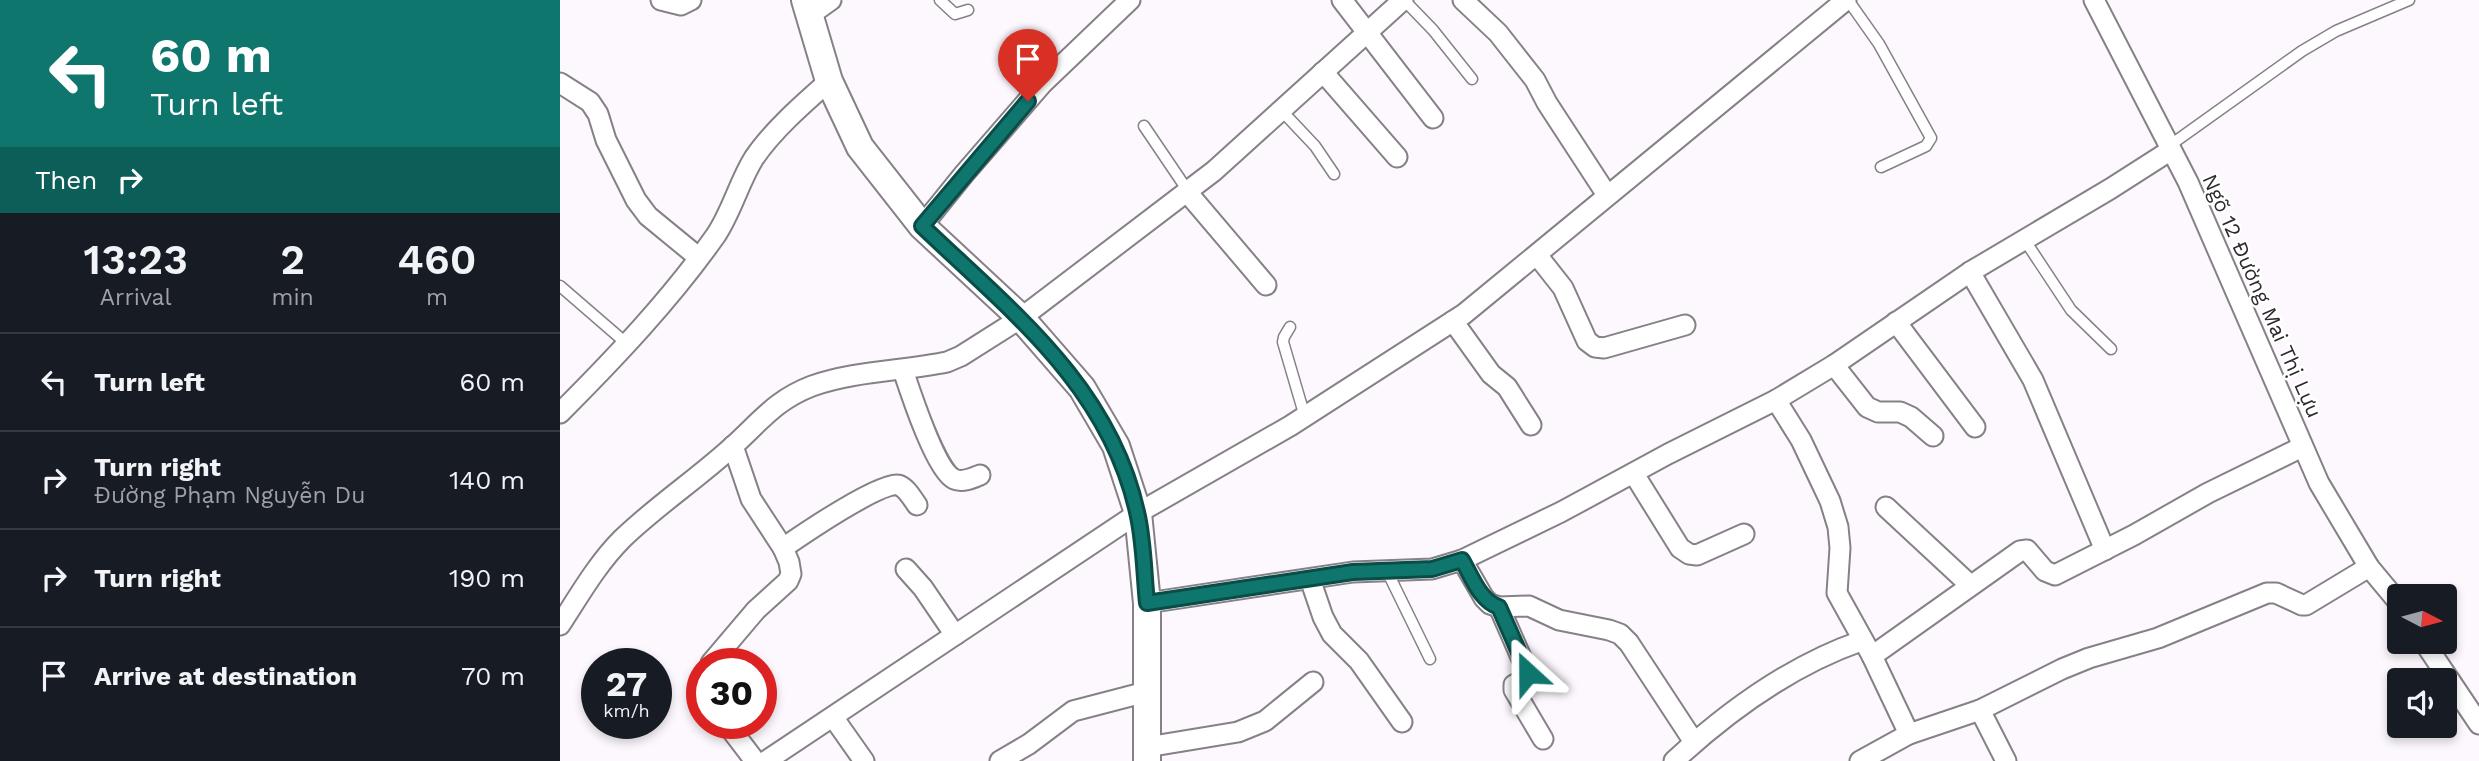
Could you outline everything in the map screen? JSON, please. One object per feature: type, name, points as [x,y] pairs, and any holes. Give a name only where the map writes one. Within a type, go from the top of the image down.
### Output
[{"type":"main road","points":[[815,5],[830,81],[860,147],[922,226],[1021,318],[1082,388],[1116,446],[1138,513],[1147,603],[1147,754]]},
{"type":"street","points":[[661,0],[681,5],[691,0]]},
{"type":"street","points":[[922,226],[1042,84],[1130,0]]},
{"type":"street","points":[[1342,0],[1433,118]]},
{"type":"street","points":[[560,625],[597,567],[622,539],[733,446],[758,419],[795,393],[823,382],[954,359],[1021,318],[1188,191],[1404,0]]},
{"type":"street","points":[[1463,0],[1498,33],[1535,80],[1546,103],[1607,195]]},
{"type":"street","points":[[766,761],[1138,513],[1305,417],[1453,321],[1847,0]]},
{"type":"street","name":"Ngõ 12 Đường Mai Thị Lựu","points":[[2094,0],[2188,182],[2302,447],[2339,519],[2369,567],[2387,589]]},
{"type":"street","points":[[1323,72],[1397,157]]},
{"type":"street","points":[[560,413],[626,343],[717,233],[755,156],[796,110],[830,81]]},
{"type":"street","points":[[560,83],[590,102],[636,200],[648,216],[698,257]]},
{"type":"street","points":[[1147,603],[1353,572],[1432,569],[1462,560],[1776,400],[1834,365],[1970,272],[2170,148]]},
{"type":"street","points":[[1188,191],[1266,285]]},
{"type":"street","points":[[1537,255],[1563,288],[1579,318],[1587,341],[1595,347],[1604,348],[1685,325]]},
{"type":"street","points":[[1970,272],[2033,380],[2105,550]]},
{"type":"street","points":[[1453,321],[1490,374],[1507,387],[1531,425]]},
{"type":"street","points":[[1896,322],[1975,427]]},
{"type":"street","points":[[1834,365],[1867,407],[1878,412],[1900,412],[1911,416],[1933,436]]},
{"type":"street","points":[[903,370],[920,420],[951,479],[959,481],[981,475]]},
{"type":"street","points":[[1776,400],[1801,440],[1830,501],[1838,527],[1840,548],[1837,593],[1909,734]]},
{"type":"street","points":[[723,648],[756,610],[788,581],[791,568],[783,548],[751,499],[733,446]]},
{"type":"street","points":[[1674,761],[1695,742],[1802,666],[1832,651],[1867,649],[2024,549],[2030,552],[2045,571],[2055,575],[2208,493],[2302,447]]},
{"type":"street","points":[[1634,474],[1680,548],[1689,554],[1697,555],[1744,534]]},
{"type":"street","points":[[783,548],[859,500],[891,484],[905,489],[917,505]]},
{"type":"street","points":[[1886,507],[1970,585]]},
{"type":"street","points":[[1462,560],[1490,604],[1499,607],[1529,606],[1559,620],[1620,634],[1629,643],[1695,742]]},
{"type":"street","points":[[1860,761],[1909,734],[1980,710],[2089,658],[2158,638],[2267,593],[2276,593],[2306,605],[2369,567]]},
{"type":"street","points":[[906,569],[923,588],[955,635]]},
{"type":"street","points":[[1310,579],[1332,634],[1359,661],[1402,722]]},
{"type":"street","points":[[1499,607],[1528,673],[1526,678],[1514,685],[1514,690],[1543,739]]},
{"type":"street","points":[[2432,654],[2479,724]]},
{"type":"street","points":[[1147,754],[1238,732],[1265,722],[1312,682]]},
{"type":"street","points":[[1000,761],[1030,744],[1073,711],[1146,692]]},
{"type":"street","points":[[1980,710],[2006,761]]},
{"type":"street","points":[[833,717],[864,761]]},
{"type":"street","points":[[738,739],[755,761]]},
{"type":"lane","points":[[940,0],[955,14],[968,10]]},
{"type":"lane","points":[[1404,0],[1433,30],[1472,79]]},
{"type":"lane","points":[[1847,0],[1879,44],[1931,138],[1926,146],[1881,167]]},
{"type":"lane","points":[[2170,148],[2302,51],[2336,31],[2409,0]]},
{"type":"lane","points":[[1281,110],[1315,146],[1334,174]]},
{"type":"lane","points":[[1144,125],[1188,191]]},
{"type":"lane","points":[[2024,239],[2071,310],[2111,349]]},
{"type":"lane","points":[[560,286],[626,343]]},
{"type":"lane","points":[[1290,327],[1283,342],[1305,417]]},
{"type":"lane","points":[[1387,570],[1430,659]]},
{"type":"route","points":[[1028,101],[922,226],[1021,318],[1082,388],[1116,446],[1138,513],[1147,603],[1353,572],[1419,571],[1462,560],[1484,598],[1499,607],[1528,673]]}]
